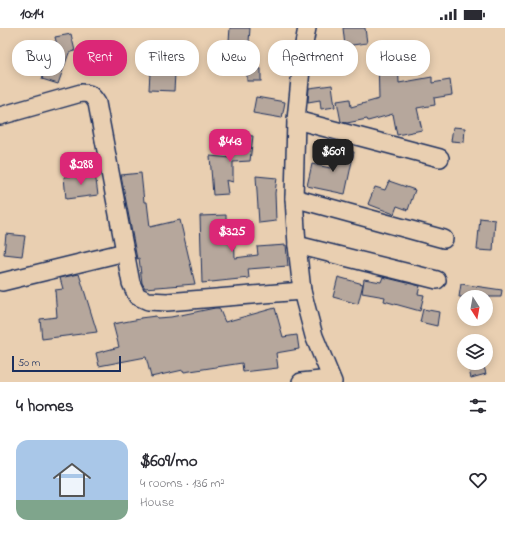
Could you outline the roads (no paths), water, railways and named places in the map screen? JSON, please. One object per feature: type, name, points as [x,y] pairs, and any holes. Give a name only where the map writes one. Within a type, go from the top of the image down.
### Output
[{"type":"street","points":[[301,382],[332,380],[314,336],[302,291],[297,245],[294,198],[296,120],[303,49],[308,28]]},
{"type":"street","points":[[0,116],[81,93],[87,93],[93,96],[97,103],[131,283],[137,296],[148,301],[167,302],[302,291]]},
{"type":"street","points":[[296,120],[440,158]]},
{"type":"street","points":[[294,198],[444,239]]},
{"type":"street","points":[[297,245],[437,280]]},
{"type":"street","points":[[2,282],[125,252]]}]
